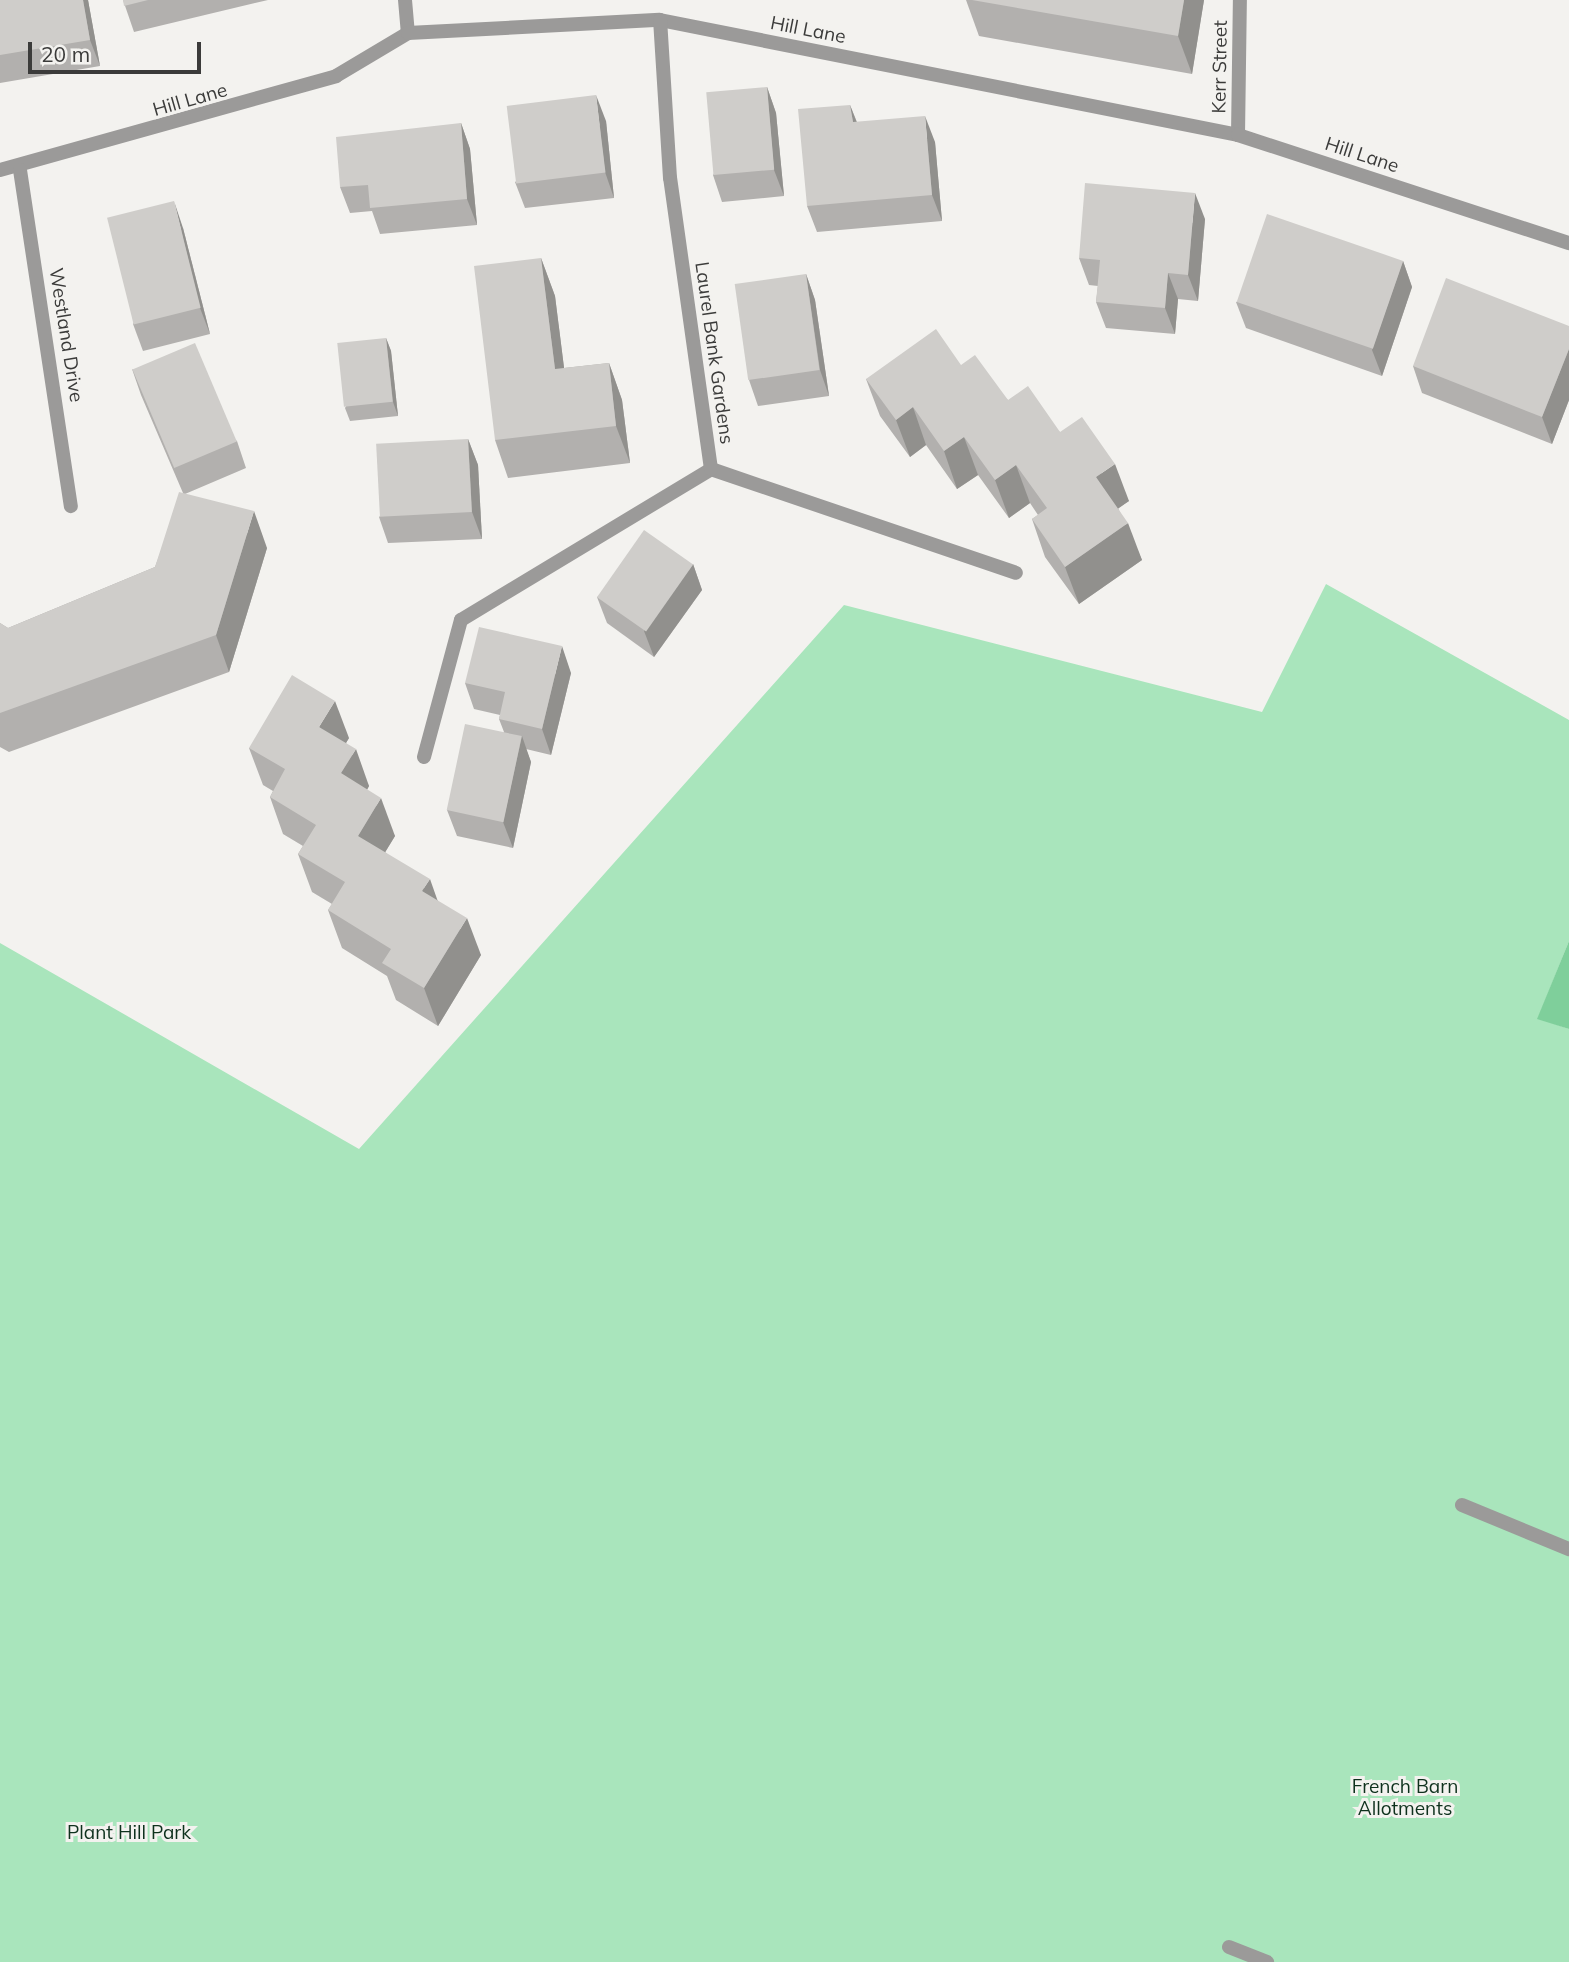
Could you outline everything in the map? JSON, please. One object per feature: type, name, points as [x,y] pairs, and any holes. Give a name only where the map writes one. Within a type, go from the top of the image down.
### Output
[{"type":"street","points":[[405,0],[408,33]]},
{"type":"street","name":"Kerr Street","points":[[1238,135],[1240,0]]},
{"type":"street","name":"Hill Lane","points":[[0,170],[20,170],[336,76],[408,33],[660,20],[1238,135],[1569,243]]},
{"type":"street","name":"Laurel Bank Gardens","points":[[424,757],[461,620],[711,469],[670,178],[660,20]]},
{"type":"street","name":"Westland Drive","points":[[20,170],[71,506]]},
{"type":"street","points":[[711,469],[1016,573]]},
{"type":"street","points":[[1462,1505],[1569,1549]]},
{"type":"street","points":[[1229,1947],[1268,1962]]},
{"type":"green space","points":[[1326,584],[1569,720],[1569,941],[1538,1018],[1569,1029],[1569,1962],[0,1962],[0,943],[359,1149],[844,605],[1262,712]]},
{"type":"green space","points":[[1569,941],[1569,1029],[1537,1019]]},
{"type":"building","points":[[0,0],[83,0],[90,40],[0,55]]},
{"type":"building","points":[[123,0],[148,0],[124,6]]},
{"type":"building","points":[[972,0],[1184,0],[1178,36]]},
{"type":"building","points":[[767,87],[774,170],[713,175],[706,92]]},
{"type":"building","points":[[596,95],[606,172],[516,183],[507,106]]},
{"type":"building","points":[[850,105],[853,122],[925,116],[932,195],[807,206],[798,109]]},
{"type":"building","points":[[461,123],[467,199],[370,208],[368,185],[340,187],[336,137]]},
{"type":"building","points":[[1085,183],[1195,193],[1188,275],[1168,273],[1165,308],[1096,302],[1100,260],[1079,258]]},
{"type":"building","points":[[174,201],[201,308],[134,324],[107,218]]},
{"type":"building","points":[[1267,214],[1403,261],[1373,349],[1237,302]]},
{"type":"building","points":[[541,258],[555,369],[609,363],[616,426],[495,440],[474,266]]},
{"type":"building","points":[[806,274],[819,370],[748,380],[735,284]]},
{"type":"building","points":[[1446,278],[1569,326],[1569,349],[1542,417],[1413,366]]},
{"type":"building","points":[[936,329],[961,365],[975,355],[1008,400],[1028,386],[1060,432],[1082,417],[1115,464],[1096,477],[1128,523],[1065,567],[1032,519],[1047,508],[1016,465],[995,480],[964,437],[944,451],[913,407],[896,420],[866,379]]},
{"type":"building","points":[[386,338],[393,402],[344,407],[337,343]]},
{"type":"building","points":[[195,343],[237,441],[174,468],[132,370]]},
{"type":"building","points":[[468,439],[472,512],[380,517],[376,444]]},
{"type":"building","points":[[179,492],[254,511],[216,635],[0,713],[0,623],[8,628],[155,567]]},
{"type":"building","points":[[644,530],[693,564],[646,632],[597,597]]},
{"type":"building","points":[[479,627],[562,646],[542,729],[499,719],[505,692],[465,683]]},
{"type":"building","points":[[292,675],[335,701],[319,727],[356,749],[341,773],[381,798],[358,836],[430,879],[422,891],[467,918],[424,988],[382,963],[391,949],[328,910],[345,882],[298,854],[316,825],[270,797],[285,769],[249,748]]},
{"type":"building","points":[[465,724],[522,736],[503,822],[447,810]]},
{"type":"park label","name":"French Barn Allotments","points":[[1405,1798]]},
{"type":"park label","name":"Plant Hill Park","points":[[129,1833]]}]
